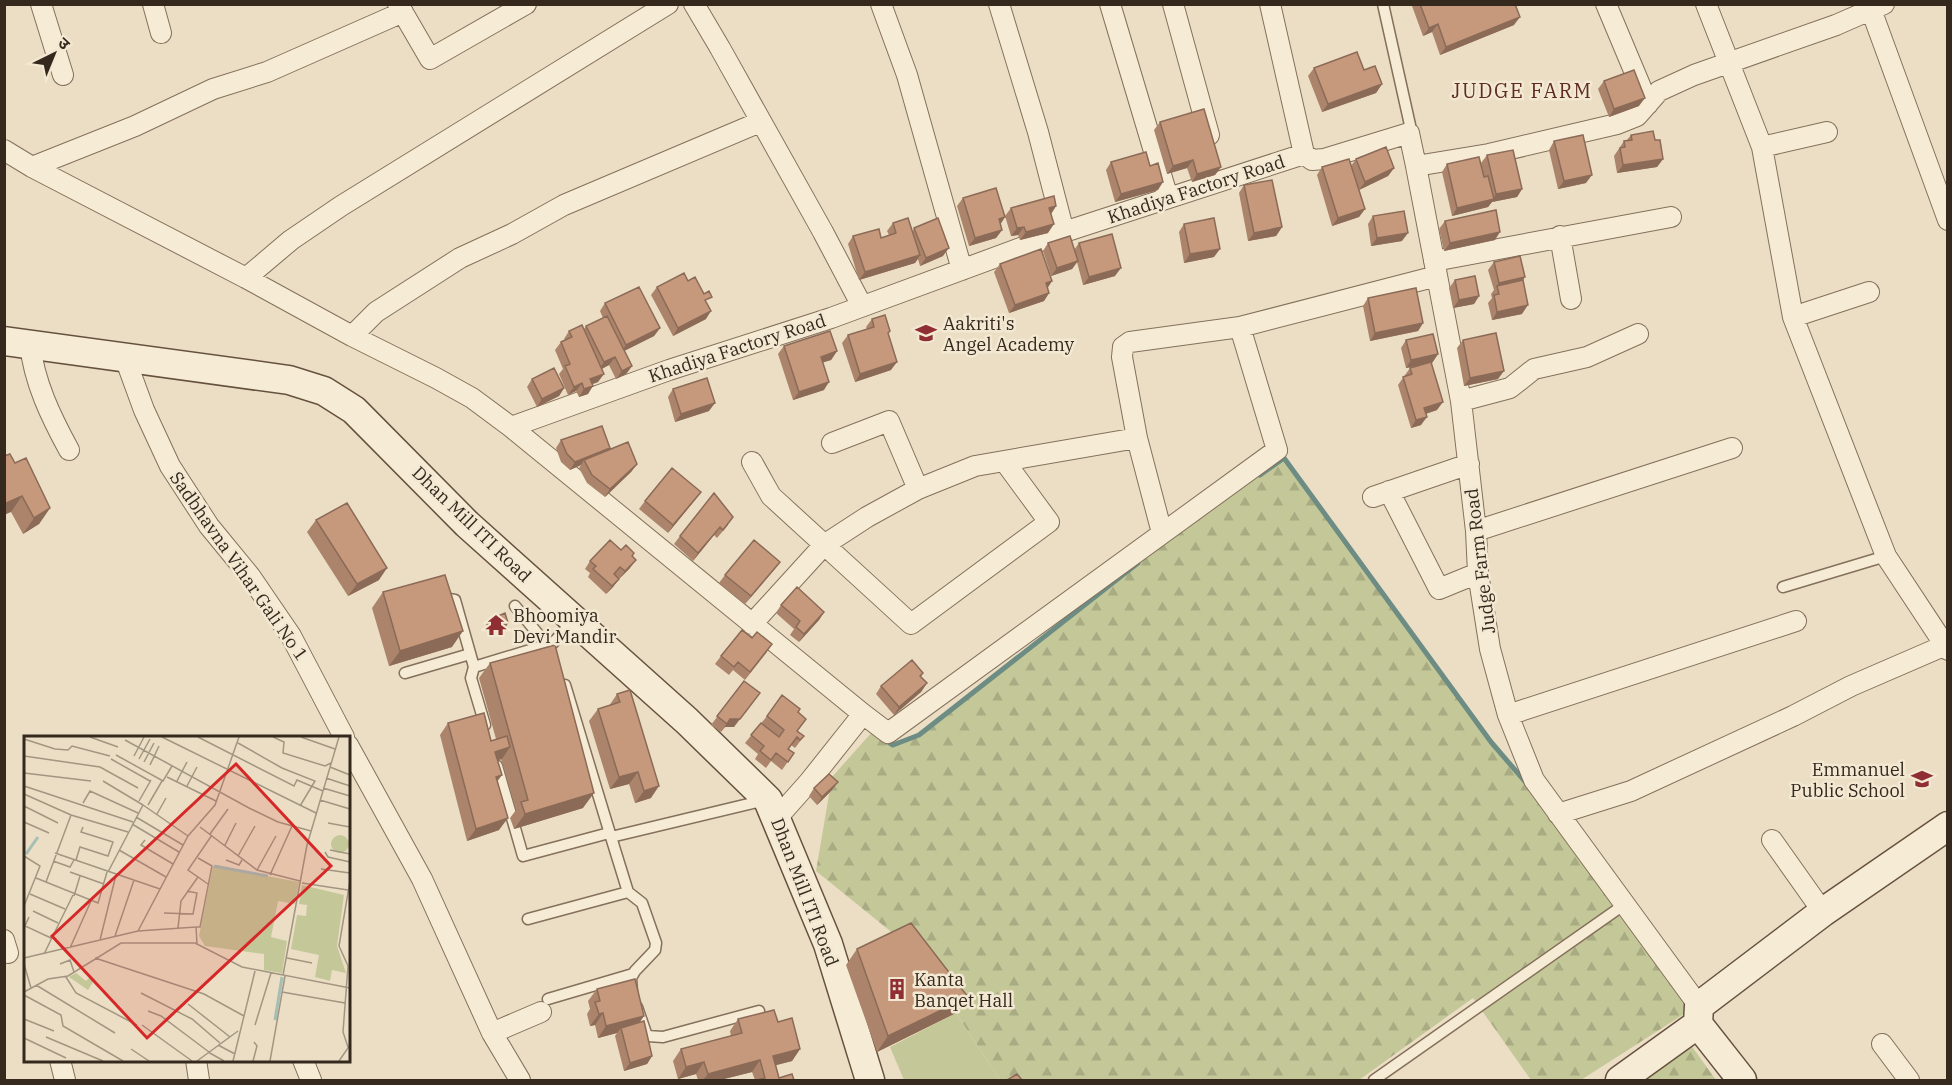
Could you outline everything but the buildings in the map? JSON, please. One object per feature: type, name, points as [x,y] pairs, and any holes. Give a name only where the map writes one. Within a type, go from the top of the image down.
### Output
[{"type":"street","points":[[41,4],[63,75]]},
{"type":"street","points":[[153,4],[161,33]]},
{"type":"street","points":[[32,167],[135,126],[213,89],[267,72],[400,8],[430,59],[526,4]]},
{"type":"street","points":[[246,278],[291,240],[341,206],[668,4]]},
{"type":"street","points":[[694,4],[823,232],[862,306]]},
{"type":"street","points":[[881,4],[907,75],[962,270]]},
{"type":"street","points":[[999,4],[1038,132],[1064,232]]},
{"type":"street","points":[[1110,4],[1167,198]]},
{"type":"street","points":[[1173,4],[1223,180]]},
{"type":"street","points":[[1270,4],[1304,154]]},
{"type":"street","points":[[1606,4],[1648,104]]},
{"type":"street","points":[[1558,814],[1631,790],[1793,716],[1851,686],[1946,646],[1886,556],[1793,317],[1762,147],[1706,4]]},
{"type":"street","points":[[1409,132],[1416,166],[1490,154],[1617,124],[1638,116],[1659,90],[1875,7],[1947,220]]},
{"type":"street","points":[[352,336],[376,312],[460,258],[512,234],[564,205],[760,122]]},
{"type":"street","name":"Khadiya Factory Road","points":[[511,427],[669,370],[862,306],[1064,232],[1167,198],[1304,154],[1312,160],[1324,159],[1409,132]]},
{"type":"street","points":[[1762,147],[1827,132]]},
{"type":"street","points":[[4,150],[32,167],[463,393],[511,427],[888,733],[1277,450],[1240,327]]},
{"type":"street","name":"Judge Farm Road","points":[[1416,166],[1461,401],[1476,531],[1478,573],[1490,649],[1508,715],[1534,780],[1625,904],[1699,1015]]},
{"type":"street","points":[[1162,533],[1137,438],[1122,357],[1123,347],[1130,342],[1240,327],[1435,268],[1560,236],[1671,217]]},
{"type":"street","points":[[1560,236],[1571,299]]},
{"type":"street","points":[[1793,317],[1869,292]]},
{"type":"street","points":[[1461,401],[1510,388],[1534,369],[1587,357],[1638,334]]},
{"type":"street","points":[[17,342],[32,364],[42,395],[69,450]]},
{"type":"street","name":"Dhan Mill ITI Road","points":[[17,342],[289,380],[324,391],[368,422],[467,524],[687,721],[772,809],[828,944],[870,1080]]},
{"type":"street","name":"Sadbhavna Vihar Gali No 1","points":[[125,358],[144,410],[170,466],[209,526],[250,576],[291,636],[343,736]]},
{"type":"street","points":[[831,443],[889,421],[918,489]]},
{"type":"street","points":[[752,624],[824,545],[867,517],[918,489],[975,466],[1137,438]]},
{"type":"street","points":[[1476,531],[1732,448]]},
{"type":"street","points":[[752,462],[771,495],[911,624],[1049,522],[1005,462]]},
{"type":"street","points":[[1469,464],[1381,494],[1439,589],[1478,573]]},
{"type":"street","points":[[1508,715],[1796,621]]},
{"type":"street","points":[[772,809],[809,782],[863,714]]},
{"type":"street","points":[[350,749],[422,879],[492,1033],[520,1080]]},
{"type":"street","points":[[1620,1080],[1823,912],[1947,826]]},
{"type":"street","points":[[1772,840],[1823,912]]},
{"type":"street","points":[[492,1033],[544,1005]]},
{"type":"street","points":[[1699,1015],[1742,1080]]},
{"type":"street","points":[[1882,1044],[1910,1080]]},
{"type":"street","points":[[60,1061],[65,1080]]},
{"type":"street","points":[[196,1061],[199,1080]]},
{"type":"street","points":[[304,1061],[311,1080]]},
{"type":"lane","points":[[1383,4],[1410,125],[1409,132]]},
{"type":"lane","points":[[1783,587],[1886,556]]},
{"type":"lane","points":[[442,598],[455,600],[474,667],[471,678],[487,734]]},
{"type":"lane","points":[[515,606],[550,644],[556,654]]},
{"type":"lane","points":[[474,667],[550,644],[574,620]]},
{"type":"lane","points":[[405,673],[470,654]]},
{"type":"lane","points":[[544,1005],[633,974],[655,950],[656,942],[642,903],[628,892],[563,677]]},
{"type":"lane","points":[[494,756],[523,856],[610,835],[772,809]]},
{"type":"lane","points":[[528,919],[628,892]]},
{"type":"lane","points":[[1374,1080],[1625,904]]},
{"type":"lane","points":[[633,974],[631,990],[647,1036],[663,1038],[759,1011]]},
{"type":"green space","points":[[1284,458],[1491,742],[1548,809],[1604,892],[1686,1005],[1684,1014],[1581,1080],[1531,1080],[1473,998],[1359,1080],[1000,1080],[956,1013],[900,939],[816,871],[832,777],[872,732],[893,745],[919,735],[1167,540]]},
{"type":"green space","points":[[956,1013],[1000,1080],[904,1080],[890,1047]]},
{"type":"green space","points":[[1688,1041],[1716,1080],[1636,1080]]},
{"type":"waterway","points":[[1260,475],[1284,458],[1491,742],[1528,785]]},
{"type":"waterway","points":[[883,739],[893,745],[919,735],[1138,563]]},
{"type":"place","name":"Aakriti's Angel Academy","points":[[926,333]]},
{"type":"place","name":"Bhoomiya Devi Mandir","points":[[496,625]]},
{"type":"place","name":"Emmanuel Public School","points":[[1922,779]]},
{"type":"place","name":"Kanta Banqet Hall","points":[[897,989]]},
{"type":"district","name":"JUDGE FARM","points":[[1522,90]]}]
